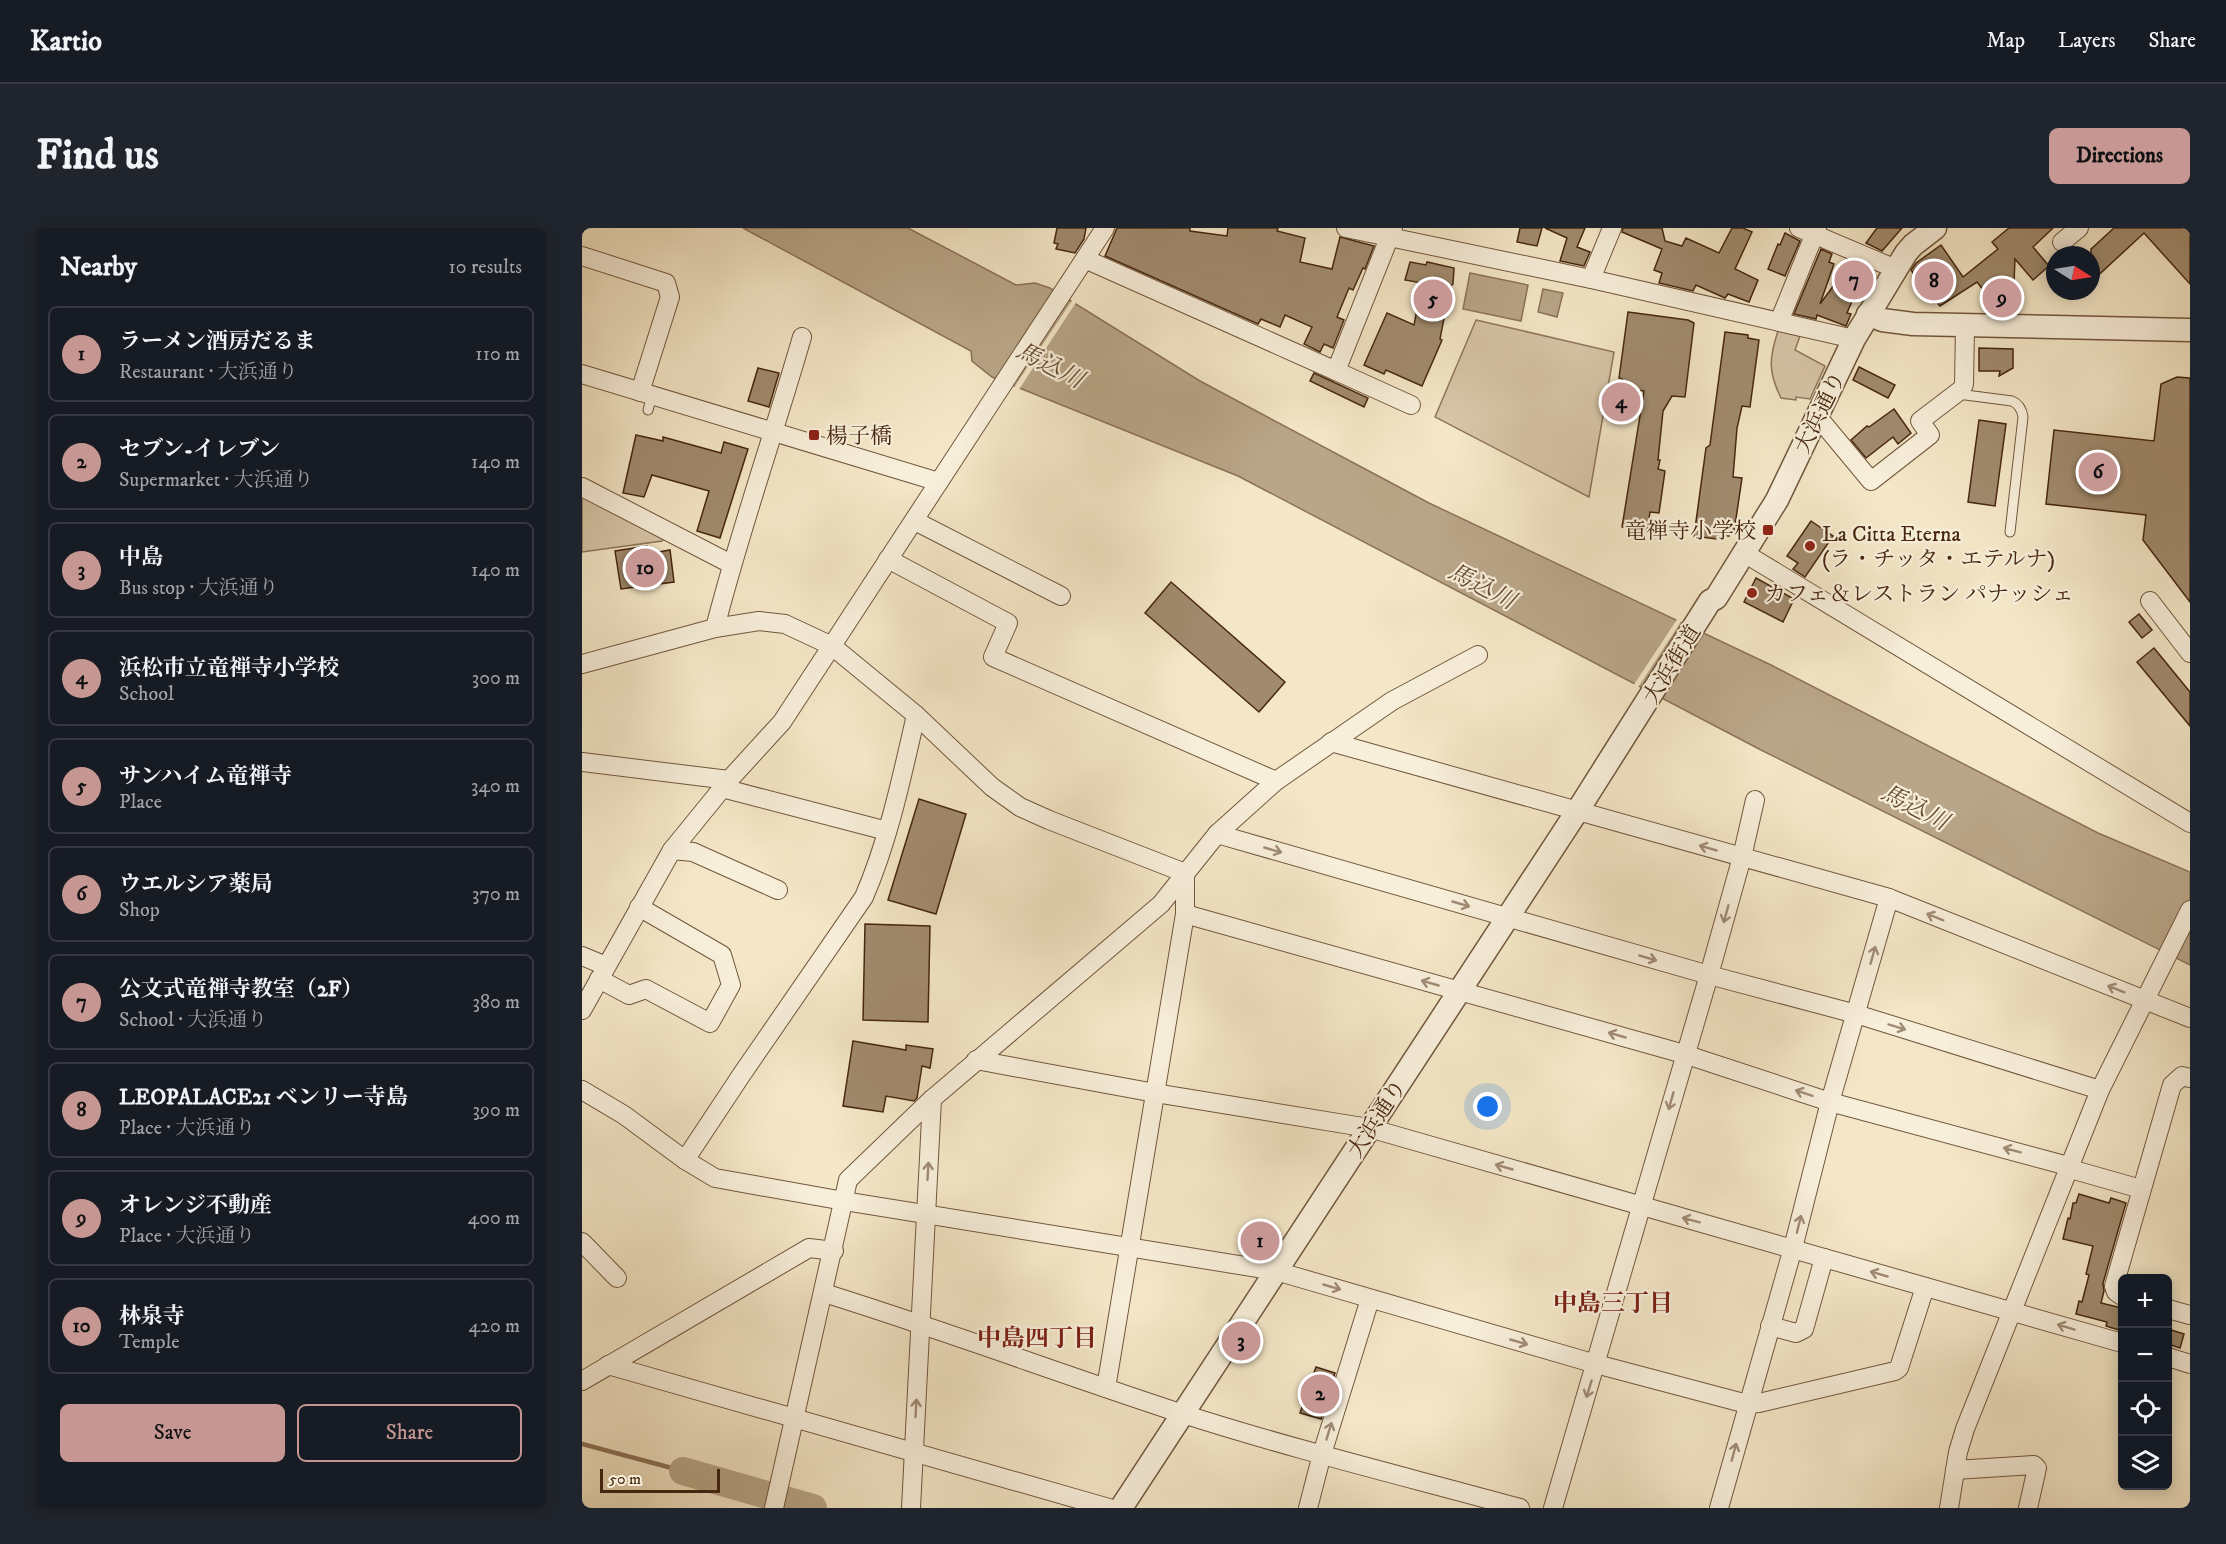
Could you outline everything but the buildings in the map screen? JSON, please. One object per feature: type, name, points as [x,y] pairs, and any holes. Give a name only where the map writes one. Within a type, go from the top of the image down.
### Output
[{"type":"street","points":[[582,1010],[672,850],[726,784],[782,722],[1105,228]]},
{"type":"street","points":[[1346,228],[1391,233],[1854,339]]},
{"type":"street","points":[[1591,279],[1612,228]]},
{"type":"street","name":"大浜通り","points":[[1710,601],[1716,598],[1777,500],[1868,314],[1913,245],[1935,228]]},
{"type":"street","points":[[2062,242],[2079,228]]},
{"type":"street","points":[[1779,322],[1810,230],[1896,269]]},
{"type":"street","points":[[1336,371],[1391,233]]},
{"type":"street","points":[[582,256],[666,283],[670,297],[647,399]]},
{"type":"street","points":[[1081,265],[1336,371],[1411,405]]},
{"type":"street","points":[[1868,314],[1882,320],[1965,327],[2190,330]]},
{"type":"street","points":[[1817,416],[1871,481],[1930,435],[1920,421],[1962,389],[1965,327]]},
{"type":"street","points":[[715,628],[731,564],[802,337]]},
{"type":"street","points":[[582,374],[647,399],[774,432],[939,482]]},
{"type":"street","points":[[582,487],[731,564]]},
{"type":"street","points":[[915,521],[1061,596]]},
{"type":"street","points":[[1744,553],[2190,823]]},
{"type":"street","points":[[888,560],[1008,624],[993,657],[1276,781]]},
{"type":"street","name":"大浜街道","points":[[1631,726],[1710,601]]},
{"type":"street","points":[[2150,602],[2190,652]]},
{"type":"street","points":[[582,663],[715,628],[759,621],[785,624],[832,646],[916,715],[992,787],[1020,807],[1185,873]]},
{"type":"street","points":[[774,1508],[834,1251],[848,1180],[976,1060],[1161,904],[1217,834],[1276,781],[1392,701],[1478,655]]},
{"type":"street","points":[[685,1160],[864,897],[875,872],[887,831],[916,715]]},
{"type":"street","name":"大浜通り","points":[[1121,1508],[1631,726]]},
{"type":"street","points":[[1331,742],[1889,898],[2147,994],[2190,1018]]},
{"type":"street","points":[[582,762],[726,784],[887,831]]},
{"type":"street","points":[[1554,1508],[1684,1054],[1709,975],[1742,857],[1755,800]]},
{"type":"street","points":[[1217,834],[1709,975],[1856,1014],[2100,1090]]},
{"type":"street","points":[[672,850],[693,852],[778,890]]},
{"type":"street","points":[[1106,1388],[1185,914],[1185,873]]},
{"type":"street","points":[[1719,1508],[1793,1248],[1830,1102],[1889,898]]},
{"type":"street","points":[[582,956],[629,995],[646,989],[710,1023],[731,985],[722,955],[639,907]]},
{"type":"street","points":[[1949,1508],[1965,1429],[2068,1167],[2100,1090],[2190,910]]},
{"type":"street","points":[[1185,914],[1684,1054],[1830,1102],[2141,1189]]},
{"type":"street","points":[[976,1060],[1155,1093],[1370,1128],[2118,1342]]},
{"type":"street","points":[[2118,1293],[2114,1286],[2172,1084],[2182,1076],[2190,1078]]},
{"type":"street","points":[[582,1090],[624,1115],[685,1160],[715,1178],[1276,1271],[1596,1364],[1747,1404],[1895,1371],[1899,1368],[1925,1287]]},
{"type":"street","points":[[911,1508],[932,1099]]},
{"type":"street","points":[[582,1242],[617,1278]]},
{"type":"street","points":[[582,1381],[809,1248],[834,1251]]},
{"type":"street","points":[[1770,1326],[1796,1333],[1804,1329],[1824,1258]]},
{"type":"street","points":[[824,1293],[920,1323],[1182,1413],[1521,1508]]},
{"type":"street","points":[[1308,1508],[1322,1454],[1370,1299]]},
{"type":"street","points":[[2172,1310],[2190,1315]]},
{"type":"street","points":[[2172,1358],[2190,1364]]},
{"type":"street","points":[[608,1365],[1109,1508]]},
{"type":"street","points":[[1955,1470],[2034,1465],[2037,1468],[2028,1508]]},
{"type":"lane","points":[[1956,393],[2012,401],[2022,412],[2010,532]]},
{"type":"shaded area","points":[[1476,320],[1614,352],[1589,497],[1435,417]]},
{"type":"shaded area","points":[[1778,331],[1800,336],[1795,350],[1825,366],[1810,399],[1781,398],[1771,365]]},
{"type":"shaded area","points":[[582,491],[666,532],[662,541],[582,552]]},
{"type":"water","name":"馬込川","points":[[743,228],[908,228],[1016,285],[1035,283],[1050,288],[1200,381],[1429,503],[1771,665],[2098,833],[2190,872],[2190,965],[1761,750],[1238,476],[992,377],[972,361],[971,351]]},
{"type":"water","points":[[1470,273],[1528,285],[1521,321],[1463,309]]},
{"type":"water","points":[[1543,289],[1563,293],[1557,317],[1538,312]]},
{"type":"pier","points":[[1073,299],[1077,301],[1018,391],[1013,389]]},
{"type":"pier","points":[[1678,618],[1682,620],[1637,689],[1633,686]]},
{"type":"waterway","points":[[582,1444],[683,1471]]},
{"type":"waterway","points":[[683,1471],[813,1508]]},
{"type":"place","name":"公文式竜禅寺教室（2F）","points":[[1854,280]]},
{"type":"place","name":"LEOPALACE21 ベンリー寺島","points":[[1934,281]]},
{"type":"place","name":"オレンジ不動産","points":[[2002,298]]},
{"type":"place","name":"サンハイム竜禅寺","points":[[1433,299]]},
{"type":"place","name":"浜松市立竜禅寺小学校","points":[[1621,402]]},
{"type":"place","name":"楊子橋","points":[[814,435]]},
{"type":"place","name":"ウエルシア薬局","points":[[2098,472]]},
{"type":"place","name":"竜禅寺小学校","points":[[1768,530]]},
{"type":"place","name":"La Citta Eterna (ラ・チッタ・エテルナ)","points":[[1810,546]]},
{"type":"place","name":"林泉寺","points":[[645,568]]},
{"type":"place","name":"カフェ＆レストラン パナッシェ","points":[[1752,593]]},
{"type":"place","name":"ラーメン酒房だるま","points":[[1260,1241]]},
{"type":"place","name":"中島","points":[[1241,1341]]},
{"type":"place","name":"セブン-イレブン","points":[[1320,1394]]},
{"type":"district","name":"中島三丁目","points":[[1613,1303]]},
{"type":"district","name":"中島四丁目","points":[[1037,1338]]}]
